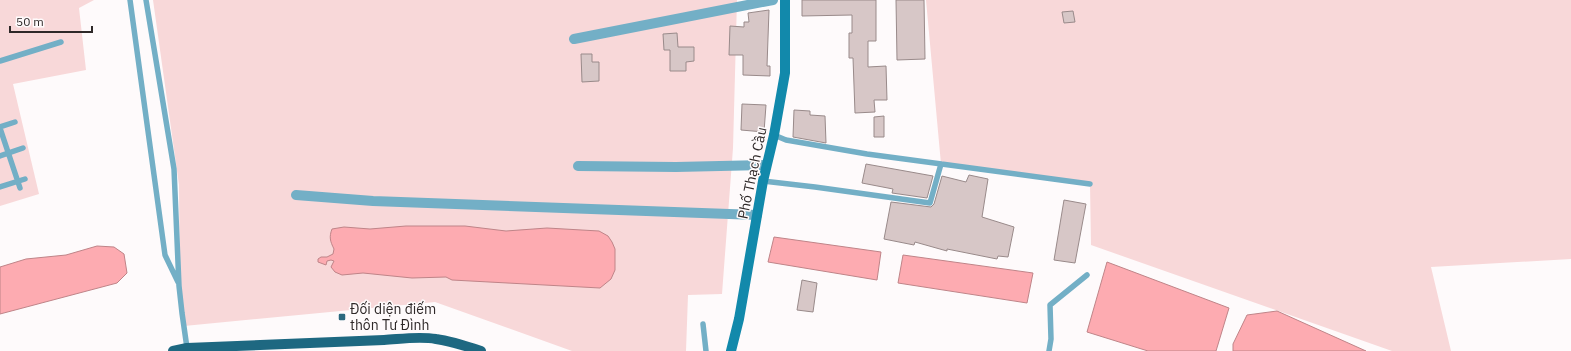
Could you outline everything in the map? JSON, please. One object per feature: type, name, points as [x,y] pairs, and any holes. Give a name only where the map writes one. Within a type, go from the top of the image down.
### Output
[{"type":"main road","points":[[173,351],[187,348],[384,340],[414,337],[442,340],[481,351]]},
{"type":"main road","points":[[230,347],[272,351]]},
{"type":"street","points":[[574,39],[774,0]]},
{"type":"street","name":"Phố Thạch Cầu","points":[[731,351],[739,320],[762,181],[774,135],[785,73],[786,0]]},
{"type":"street","points":[[578,166],[676,167],[766,165]]},
{"type":"street","points":[[296,195],[373,201],[757,215]]},
{"type":"lane","points":[[130,0],[165,255],[180,286]]},
{"type":"lane","points":[[146,0],[174,169],[180,286],[187,348]]},
{"type":"lane","points":[[0,61],[61,42]]},
{"type":"lane","points":[[15,122],[0,127],[20,188]]},
{"type":"lane","points":[[774,135],[786,140],[867,154],[1090,184]]},
{"type":"lane","points":[[0,156],[23,148]]},
{"type":"lane","points":[[762,181],[930,203],[941,164]]},
{"type":"lane","points":[[0,187],[25,179]]},
{"type":"lane","points":[[1049,351],[1051,339],[1050,305],[1087,276]]},
{"type":"lane","points":[[703,324],[706,351]]},
{"type":"shaded area","points":[[0,0],[94,0],[79,8],[86,70],[13,84],[39,194],[0,206]]},
{"type":"shaded area","points":[[153,0],[737,0],[733,148],[722,294],[688,295],[686,351],[572,351],[435,302],[184,326],[180,304],[179,185]]},
{"type":"shaded area","points":[[926,0],[1571,0],[1571,259],[1431,267],[1451,351],[1392,351],[1091,245],[1090,184],[941,164]]},
{"type":"shaded area","points":[[406,226],[465,226],[506,231],[547,228],[599,231],[608,236],[615,249],[615,270],[611,279],[600,288],[452,280],[446,277],[412,278],[363,273],[342,275],[335,272],[331,267],[334,261],[327,261],[326,265],[318,262],[318,259],[321,257],[327,257],[333,254],[334,249],[330,237],[332,229],[344,227],[370,229]]},
{"type":"shaded area","points":[[774,237],[881,252],[877,280],[768,262]]},
{"type":"shaded area","points":[[97,246],[114,247],[124,254],[127,273],[117,283],[0,314],[0,267],[26,259],[66,255]]},
{"type":"shaded area","points":[[903,255],[1033,273],[1027,303],[898,283]]},
{"type":"shaded area","points":[[1107,262],[1229,308],[1216,351],[1148,351],[1087,332]]},
{"type":"shaded area","points":[[1277,311],[1366,351],[1233,351],[1233,344],[1247,315]]},
{"type":"building","points":[[802,0],[876,0],[876,41],[868,41],[868,67],[886,66],[887,100],[874,100],[875,112],[855,113],[853,58],[849,58],[849,33],[852,33],[852,15],[802,16]]},
{"type":"building","points":[[896,0],[924,0],[925,59],[897,60]]},
{"type":"building","points":[[769,10],[767,66],[770,66],[770,76],[743,75],[743,55],[729,55],[730,26],[744,27],[744,22],[749,22],[748,13]]},
{"type":"building","points":[[1073,11],[1075,22],[1064,23],[1062,12]]},
{"type":"building","points":[[677,33],[678,47],[694,47],[694,61],[686,62],[686,71],[670,71],[670,50],[664,50],[663,34]]},
{"type":"building","points":[[581,54],[592,54],[592,62],[599,62],[599,81],[582,82]]},
{"type":"building","points":[[742,104],[766,105],[764,132],[741,130]]},
{"type":"building","points":[[794,110],[810,111],[810,115],[825,116],[826,143],[793,137]]},
{"type":"building","points":[[884,116],[884,137],[874,137],[874,117]]},
{"type":"building","points":[[866,164],[933,176],[927,198],[892,193],[893,189],[862,183]]},
{"type":"building","points":[[969,175],[988,179],[982,217],[1014,227],[1008,257],[998,256],[997,259],[947,249],[947,251],[915,242],[914,245],[884,239],[891,202],[931,207],[934,204],[942,176],[966,182]]},
{"type":"building","points":[[1064,200],[1086,204],[1075,263],[1054,260]]},
{"type":"building","points":[[802,280],[817,283],[813,312],[797,310]]},
{"type":"place","name":"Đối diện điếm thôn Tư Đình","points":[[342,317]]}]
